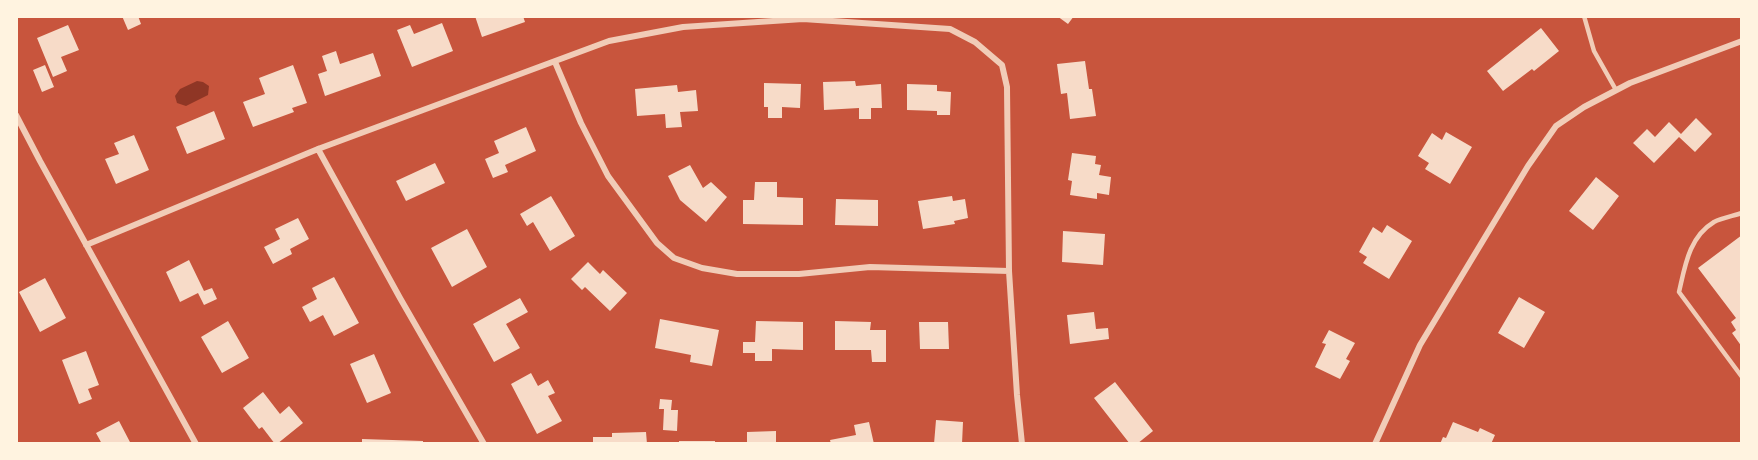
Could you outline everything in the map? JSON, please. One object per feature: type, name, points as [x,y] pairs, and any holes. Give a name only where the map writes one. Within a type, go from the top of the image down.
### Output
[{"type":"street","points":[[86,245],[318,149],[609,41],[683,27],[803,19],[950,29],[975,42],[1002,65],[1007,87],[1009,271],[1022,444]]},
{"type":"street","points":[[1375,444],[1420,345],[1528,166],[1556,126],[1584,107],[1630,83],[1742,40]]},
{"type":"street","points":[[555,62],[581,123],[608,176],[657,243],[674,258],[702,268],[737,274],[799,274],[870,267],[1009,271]]},
{"type":"street","points":[[16,115],[196,444]]},
{"type":"street","points":[[318,149],[484,444]]},
{"type":"lane","points":[[1584,16],[1594,51],[1616,90]]},
{"type":"lane","points":[[1742,213],[1714,222],[1697,237],[1689,253],[1679,292],[1742,377]]},
{"type":"shaded area","points":[[197,81],[209,86],[208,95],[186,106],[177,103],[175,96],[180,89]]},
{"type":"building","points":[[122,16],[138,16],[141,24],[128,30]]},
{"type":"building","points":[[475,16],[523,16],[525,22],[482,37]]},
{"type":"building","points":[[1057,16],[1074,16],[1068,24]]},
{"type":"building","points":[[442,23],[453,51],[412,67],[397,30],[410,25],[414,34]]},
{"type":"building","points":[[68,25],[79,50],[61,57],[67,71],[53,77],[37,38]]},
{"type":"building","points":[[1541,28],[1559,51],[1503,91],[1487,71]]},
{"type":"building","points":[[336,51],[340,64],[373,53],[381,76],[325,96],[318,74],[327,71],[322,56]]},
{"type":"building","points":[[1085,61],[1096,116],[1070,119],[1067,93],[1061,94],[1057,64]]},
{"type":"building","points":[[45,65],[54,87],[42,92],[33,70]]},
{"type":"building","points":[[293,65],[307,103],[292,108],[294,112],[253,127],[243,102],[265,94],[259,78]]},
{"type":"building","points":[[855,81],[856,86],[881,84],[882,108],[871,108],[871,119],[859,119],[859,108],[824,110],[823,82]]},
{"type":"building","points":[[764,83],[801,84],[800,108],[782,107],[782,118],[768,118],[768,107],[764,107]]},
{"type":"building","points":[[907,84],[937,85],[937,91],[951,92],[950,115],[937,115],[937,111],[907,110]]},
{"type":"building","points":[[677,85],[678,92],[696,90],[698,111],[680,112],[682,127],[666,128],[665,114],[637,116],[635,89]]},
{"type":"building","points":[[214,111],[225,139],[187,154],[176,127]]},
{"type":"building","points":[[1696,118],[1712,134],[1695,152],[1679,137],[1654,163],[1633,143],[1647,129],[1655,137],[1669,122],[1681,134]]},
{"type":"building","points":[[526,127],[536,151],[505,165],[508,172],[493,178],[485,159],[499,153],[494,141]]},
{"type":"building","points":[[1446,132],[1472,147],[1450,184],[1425,169],[1429,163],[1418,156],[1432,133],[1442,140]]},
{"type":"building","points":[[134,135],[149,170],[116,184],[105,159],[119,154],[114,143]]},
{"type":"building","points":[[1072,153],[1096,156],[1095,164],[1101,165],[1099,175],[1111,177],[1109,195],[1097,193],[1097,199],[1070,195],[1072,181],[1068,180]]},
{"type":"building","points":[[435,163],[445,183],[406,201],[396,181]]},
{"type":"building","points":[[690,165],[703,188],[711,182],[727,197],[706,222],[680,200],[668,176]]},
{"type":"building","points":[[1596,177],[1619,196],[1593,230],[1569,211]]},
{"type":"building","points":[[755,182],[777,182],[777,197],[803,198],[803,225],[743,224],[743,200],[754,200]]},
{"type":"building","points":[[551,196],[575,236],[550,251],[533,222],[527,226],[520,214]]},
{"type":"building","points":[[952,196],[953,201],[965,199],[968,218],[954,221],[955,224],[923,229],[918,201]]},
{"type":"building","points":[[836,199],[878,200],[878,226],[835,225]]},
{"type":"building","points":[[298,218],[309,239],[290,249],[292,254],[273,264],[264,247],[280,239],[275,229]]},
{"type":"building","points":[[1387,225],[1412,241],[1389,279],[1363,263],[1367,257],[1359,252],[1373,227],[1382,233]]},
{"type":"building","points":[[467,229],[487,267],[452,287],[431,248]]},
{"type":"building","points":[[1063,231],[1105,234],[1103,265],[1062,262]]},
{"type":"building","points":[[1742,235],[1742,347],[1732,333],[1736,330],[1731,322],[1736,318],[1698,268]]},
{"type":"building","points":[[189,260],[204,291],[212,288],[217,299],[204,305],[198,293],[180,302],[166,272]]},
{"type":"building","points":[[588,262],[600,274],[603,270],[627,293],[610,311],[585,287],[582,290],[571,279]]},
{"type":"building","points":[[334,277],[359,323],[334,336],[323,315],[310,322],[302,307],[317,299],[312,288]]},
{"type":"building","points":[[45,278],[66,318],[40,332],[19,292]]},
{"type":"building","points":[[1519,297],[1545,312],[1524,348],[1498,333]]},
{"type":"building","points":[[520,298],[528,312],[506,324],[520,348],[494,362],[473,324]]},
{"type":"building","points":[[1094,312],[1096,329],[1108,328],[1109,339],[1070,344],[1067,315]]},
{"type":"building","points":[[660,319],[719,330],[712,366],[690,362],[691,355],[655,348]]},
{"type":"building","points":[[228,321],[249,358],[222,373],[201,337]]},
{"type":"building","points":[[756,321],[803,322],[803,350],[772,349],[772,361],[755,361],[755,353],[743,353],[743,342],[755,342]]},
{"type":"building","points":[[835,321],[871,322],[870,330],[886,330],[886,362],[872,362],[871,350],[835,350]]},
{"type":"building","points":[[919,322],[948,322],[949,349],[920,349]]},
{"type":"building","points":[[1329,330],[1355,343],[1346,359],[1350,361],[1340,379],[1315,367],[1326,344],[1322,343]]},
{"type":"building","points":[[86,351],[99,385],[88,389],[92,399],[79,404],[62,360]]},
{"type":"building","points":[[374,354],[391,393],[367,403],[350,364]]},
{"type":"building","points":[[531,373],[538,386],[548,380],[555,393],[548,396],[562,421],[537,434],[511,384]]},
{"type":"building","points":[[1115,382],[1153,431],[1137,444],[1130,444],[1094,398]]},
{"type":"building","points":[[263,392],[280,414],[289,406],[303,423],[277,444],[262,427],[259,429],[243,408]]},
{"type":"building","points":[[660,399],[672,400],[671,410],[678,410],[677,431],[663,430],[664,409],[659,409]]},
{"type":"building","points":[[936,420],[963,422],[962,444],[934,444]]},
{"type":"building","points":[[119,421],[131,444],[102,444],[96,433]]},
{"type":"building","points":[[869,422],[874,444],[831,444],[830,440],[856,435],[854,425]]},
{"type":"building","points":[[1453,422],[1478,432],[1480,428],[1495,435],[1491,444],[1440,444],[1443,437],[1446,438]]},
{"type":"building","points":[[776,431],[776,444],[747,444],[747,432]]},
{"type":"building","points":[[646,432],[647,444],[593,444],[593,437],[612,437],[612,433]]},
{"type":"building","points":[[362,439],[423,441],[423,444],[362,444]]},
{"type":"building","points":[[679,441],[715,441],[715,444],[679,444]]}]
